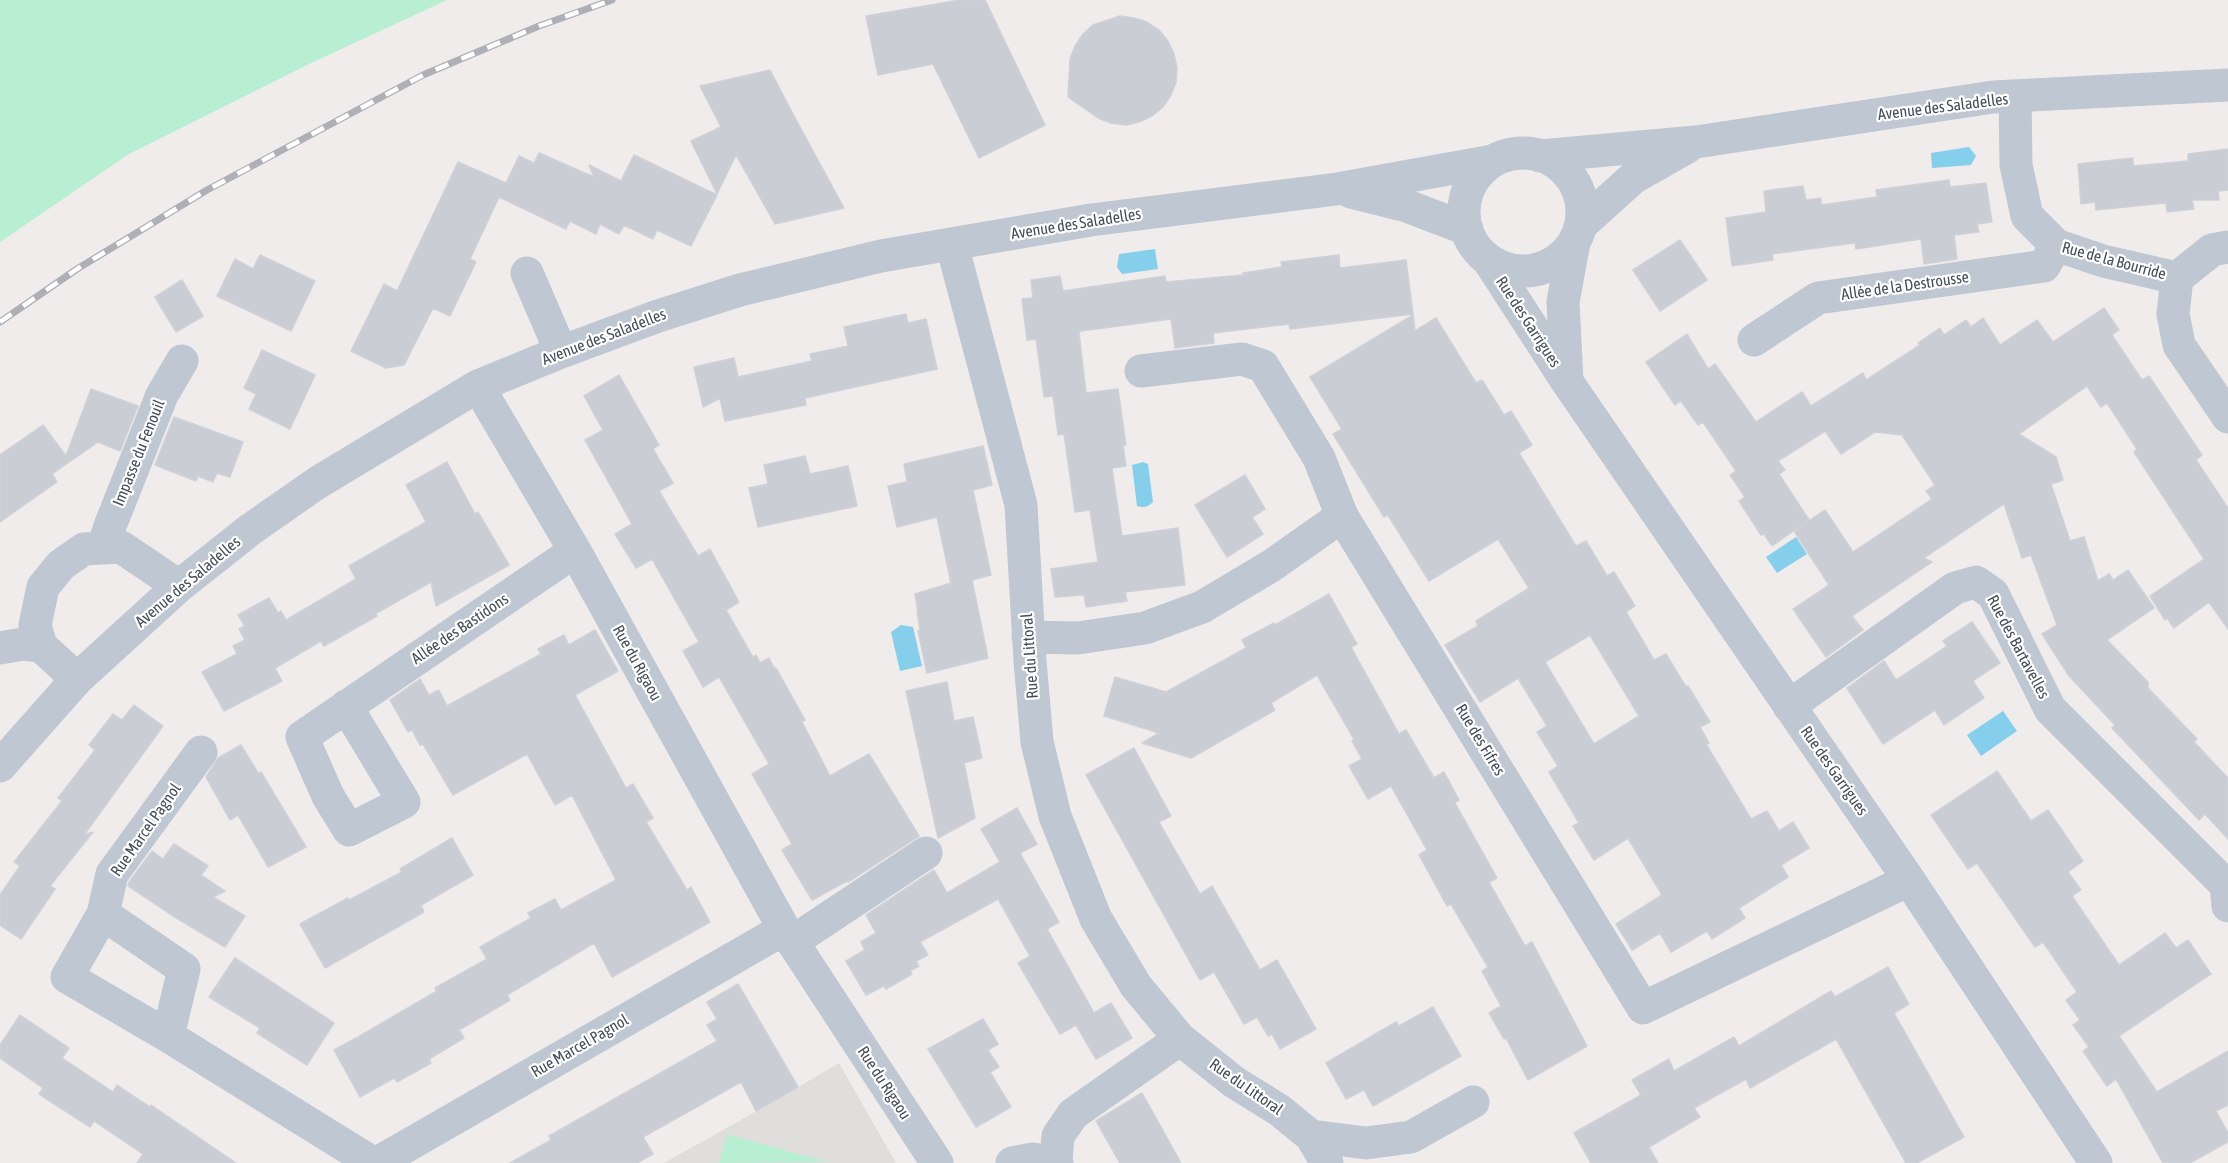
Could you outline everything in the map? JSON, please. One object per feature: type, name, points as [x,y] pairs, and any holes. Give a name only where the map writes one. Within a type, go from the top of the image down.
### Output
[{"type":"street","name":"Avenue des Saladelles","points":[[1540,156],[1696,142],[1993,98],[2228,85]]},
{"type":"street","name":"Rue de la Bourride","points":[[2015,97],[2016,165],[2027,216],[2056,245],[2103,261],[2177,278],[2173,314],[2179,345],[2228,417]]},
{"type":"street","name":"Avenue des Saladelles","points":[[1578,233],[1633,178],[1696,142]]},
{"type":"street","points":[[1531,153],[1540,156],[1550,159],[1566,171],[1577,187],[1582,205],[1578,233],[1561,257],[1545,267],[1526,271],[1507,269],[1489,261],[1475,247],[1467,229],[1464,209],[1468,190],[1478,173],[1493,161],[1512,154],[1531,153]]},
{"type":"street","name":"Avenue des Saladelles","points":[[0,766],[77,679],[179,586],[251,529],[318,483],[478,386],[561,352],[658,316],[740,290],[881,256],[1091,220],[1337,189],[1493,161]]},
{"type":"street","name":"Avenue des Saladelles","points":[[1337,189],[1407,206],[1467,229]]},
{"type":"street","name":"Rue des Garrigues","points":[[1568,383],[1563,302],[1578,233]]},
{"type":"street","name":"Rue du Littoral","points":[[952,245],[1022,505],[1028,637],[1037,742],[1055,816],[1096,919],[1136,986],[1180,1039],[1234,1082],[1279,1110],[1319,1149],[1411,1137],[1473,1102]]},
{"type":"street","name":"Allée de la Destrousse","points":[[1754,340],[1818,298],[2044,266],[2056,245]]},
{"type":"street","points":[[2177,278],[2212,250],[2228,247]]},
{"type":"street","name":"Rue des Garrigues","points":[[1489,261],[1568,383],[1909,880],[2096,1163]]},
{"type":"street","points":[[527,273],[561,352]]},
{"type":"street","points":[[1028,637],[1078,638],[1144,628],[1202,607],[1271,566],[1342,516],[1319,458],[1263,366],[1242,359],[1141,371]]},
{"type":"street","name":"Impasse du Fenouil","points":[[103,548],[162,394],[182,362]]},
{"type":"street","name":"Rue du Rigaou","points":[[478,386],[575,551],[788,935],[937,1163]]},
{"type":"street","name":"Rue des Fifres","points":[[1342,516],[1643,1008],[1909,880]]},
{"type":"street","points":[[77,679],[41,646],[35,625],[43,587],[61,565],[84,549],[121,547],[179,586]]},
{"type":"street","name":"Allée des Bastidons","points":[[346,706],[575,551]]},
{"type":"street","name":"Rue des Bartavelles","points":[[1789,706],[1955,588],[1976,582],[1993,594],[2050,709],[2226,885],[2228,906]]},
{"type":"street","points":[[0,648],[23,644],[41,646]]},
{"type":"street","name":"Rue Marcel Pagnol","points":[[201,752],[112,874],[103,914],[67,977],[375,1163],[788,935]]},
{"type":"street","points":[[788,935],[926,853]]},
{"type":"street","points":[[103,914],[184,969],[168,1036]]},
{"type":"street","points":[[1012,1163],[1033,1159],[1056,1162],[1059,1136],[1073,1114],[1180,1039]]},
{"type":"shaded area","points":[[839,1063],[896,1163],[664,1163],[771,1103]]},
{"type":"green space","points":[[0,0],[447,0],[309,64],[129,154],[0,242]]},
{"type":"green space","points":[[727,1134],[827,1162],[719,1163]]},
{"type":"water","points":[[1969,147],[1976,156],[1971,165],[1932,168],[1931,153]]},
{"type":"water","points":[[1155,249],[1158,269],[1122,274],[1117,267],[1119,254]]},
{"type":"water","points":[[1143,462],[1148,464],[1153,502],[1142,507],[1137,506],[1132,465]]},
{"type":"water","points":[[1796,537],[1807,554],[1777,573],[1766,557]]},
{"type":"water","points":[[901,625],[913,627],[922,666],[900,671],[891,632]]},
{"type":"water","points":[[2003,711],[2017,731],[1981,756],[1967,735]]},
{"type":"building","points":[[960,0],[985,0],[1045,125],[979,158],[933,64],[878,75],[866,16]]},
{"type":"building","points":[[1120,16],[1147,22],[1159,30],[1168,41],[1177,68],[1176,82],[1163,107],[1152,116],[1126,125],[1098,118],[1068,97],[1070,59],[1075,46],[1093,25]]},
{"type":"building","points":[[770,70],[844,208],[775,224],[736,155],[717,194],[691,141],[721,127],[700,86]]},
{"type":"building","points":[[2228,149],[2228,190],[2218,191],[2219,200],[2192,200],[2194,209],[2167,212],[2166,203],[2096,210],[2095,202],[2081,204],[2078,164],[2133,158],[2133,166],[2188,161],[2188,154]]},
{"type":"building","points":[[539,153],[594,177],[589,165],[621,181],[634,155],[717,195],[691,246],[657,230],[653,239],[624,225],[619,234],[600,224],[596,234],[570,221],[566,229],[499,197],[470,259],[476,262],[450,316],[433,308],[404,365],[386,368],[351,351],[384,284],[397,291],[458,162],[506,183],[519,156],[534,163]]},
{"type":"building","points":[[1949,180],[1950,187],[1986,183],[1992,222],[1977,224],[1979,232],[1954,235],[1957,259],[1924,264],[1921,239],[1856,249],[1855,243],[1772,254],[1773,260],[1732,266],[1726,218],[1766,212],[1764,191],[1803,186],[1806,200],[1821,198],[1821,205],[1877,197],[1876,190]]},
{"type":"building","points":[[1680,240],[1707,280],[1660,311],[1633,270]]},
{"type":"building","points":[[260,255],[315,281],[291,331],[217,296],[235,259],[253,269]]},
{"type":"building","points":[[1339,255],[1340,268],[1406,260],[1413,314],[1290,329],[1289,324],[1213,333],[1214,343],[1175,348],[1171,319],[1079,333],[1086,393],[1118,389],[1126,445],[1123,445],[1126,466],[1112,468],[1122,536],[1178,528],[1185,585],[1125,592],[1127,601],[1086,607],[1084,595],[1055,597],[1051,569],[1098,562],[1090,510],[1075,512],[1064,434],[1058,435],[1053,396],[1044,397],[1036,339],[1027,340],[1022,299],[1033,298],[1031,280],[1060,276],[1063,291],[1165,276],[1166,282],[1243,275],[1243,273],[1282,267],[1281,262]]},
{"type":"building","points":[[182,280],[203,316],[176,332],[155,297]]},
{"type":"building","points":[[2104,308],[2119,330],[2112,335],[2142,380],[2149,376],[2202,455],[2196,460],[2228,508],[2228,629],[2209,602],[2174,628],[2167,618],[2165,620],[2150,596],[2204,559],[2134,452],[2137,449],[2107,403],[2101,407],[2087,386],[2019,434],[2056,457],[2063,480],[2051,484],[2070,541],[2084,537],[2098,581],[2109,574],[2113,580],[2128,570],[2154,608],[2107,640],[2148,682],[2148,688],[2197,739],[2194,742],[2228,778],[2228,839],[2205,814],[2199,820],[2112,728],[2115,725],[2069,676],[2042,634],[2057,625],[2031,555],[2022,558],[2004,504],[1924,558],[1932,562],[1852,616],[1863,630],[1826,657],[1793,609],[1829,585],[1794,531],[1825,510],[1853,552],[1932,499],[1926,491],[1935,485],[1902,435],[1875,432],[1841,454],[1825,431],[1778,461],[1785,470],[1779,474],[1809,520],[1772,546],[1764,534],[1761,535],[1739,501],[1745,497],[1730,475],[1736,471],[1703,422],[1698,425],[1681,401],[1675,405],[1646,362],[1687,334],[1708,369],[1715,364],[1756,422],[1802,392],[1811,406],[1863,373],[1866,380],[1920,345],[1918,343],[1940,328],[1944,335],[1966,320],[1971,327],[1983,318],[2000,345],[2037,320],[2053,342]]},
{"type":"building","points":[[906,314],[908,323],[926,319],[937,369],[805,398],[806,405],[725,421],[720,398],[703,407],[694,367],[734,358],[738,377],[812,361],[810,354],[848,346],[844,327]]},
{"type":"building","points":[[1413,315],[1415,331],[1436,318],[1476,383],[1482,380],[1504,415],[1511,411],[1532,445],[1519,453],[1576,546],[1586,541],[1607,576],[1614,572],[1635,606],[1626,612],[1654,660],[1666,654],[1686,687],[1688,686],[1710,722],[1700,727],[1709,743],[1706,744],[1751,819],[1767,811],[1779,831],[1793,822],[1809,848],[1781,865],[1788,877],[1739,908],[1745,918],[1712,939],[1707,931],[1671,952],[1660,933],[1632,950],[1616,924],[1662,895],[1628,838],[1594,860],[1573,826],[1579,823],[1549,772],[1558,766],[1537,732],[1547,726],[1518,678],[1480,702],[1445,645],[1478,626],[1476,621],[1529,588],[1498,539],[1429,581],[1388,515],[1384,517],[1333,434],[1342,429],[1310,377]],"holes":[[[1590,635],[1639,716],[1594,744],[1545,662]]]},
{"type":"building","points":[[262,350],[315,375],[290,429],[249,409],[256,394],[244,388]]},
{"type":"building","points":[[619,375],[659,445],[653,449],[673,483],[659,491],[698,556],[710,549],[739,602],[726,610],[753,657],[756,655],[760,663],[769,658],[776,668],[805,720],[802,722],[830,776],[869,754],[919,836],[848,882],[812,900],[782,850],[792,844],[752,774],[769,764],[719,677],[703,687],[683,651],[699,642],[652,559],[636,568],[615,534],[632,524],[585,440],[603,430],[584,396]]},
{"type":"building","points":[[91,389],[138,406],[120,451],[98,442],[52,474],[57,482],[0,522],[0,455],[43,425],[66,456]]},
{"type":"building","points":[[174,417],[243,442],[230,477],[217,473],[213,482],[198,476],[196,481],[155,465]]},
{"type":"building","points":[[983,446],[992,485],[973,490],[991,575],[972,580],[988,658],[927,673],[918,631],[920,630],[915,594],[951,583],[937,517],[897,527],[888,486],[907,482],[904,464]]},
{"type":"building","points":[[805,456],[810,474],[848,466],[857,506],[758,527],[749,488],[768,484],[764,465]]},
{"type":"building","points":[[447,462],[475,514],[478,512],[509,565],[436,606],[431,582],[324,646],[321,641],[275,668],[282,681],[224,711],[202,672],[237,654],[233,646],[245,640],[239,629],[245,626],[238,615],[269,598],[278,613],[281,611],[286,620],[356,579],[349,566],[426,522],[406,485]]},
{"type":"building","points":[[1245,475],[1265,509],[1252,517],[1263,534],[1227,557],[1195,505]]},
{"type":"building","points":[[1329,594],[1357,644],[1351,647],[1399,734],[1406,730],[1434,778],[1444,772],[1459,800],[1455,803],[1497,878],[1489,882],[1525,946],[1532,942],[1587,1046],[1528,1080],[1506,1038],[1504,1039],[1489,1013],[1501,1006],[1482,971],[1488,967],[1451,904],[1447,906],[1419,855],[1427,850],[1391,786],[1368,799],[1349,766],[1362,759],[1352,741],[1354,739],[1317,675],[1271,703],[1275,710],[1191,758],[1142,743],[1159,733],[1104,716],[1115,677],[1166,692],[1246,648],[1242,640],[1274,623],[1275,625]]},
{"type":"building","points":[[1972,622],[2000,663],[1973,681],[1984,698],[1944,725],[1935,710],[1883,744],[1847,688],[1884,661],[1896,680],[1947,646],[1943,641]]},
{"type":"building","points":[[595,630],[618,671],[575,695],[626,788],[633,784],[653,818],[646,822],[687,890],[691,887],[710,922],[612,977],[594,943],[507,995],[510,1000],[459,1030],[464,1038],[429,1059],[431,1063],[397,1082],[394,1078],[360,1097],[334,1050],[356,1038],[360,1040],[358,1037],[437,991],[435,988],[487,959],[480,947],[531,918],[528,913],[555,899],[561,910],[616,880],[572,795],[555,805],[527,754],[453,795],[423,744],[420,745],[412,730],[408,732],[390,700],[420,679],[429,695],[439,690],[447,706],[541,654],[538,649],[564,635],[569,645]]},
{"type":"building","points":[[947,682],[954,721],[973,717],[982,758],[964,763],[975,818],[938,838],[906,691]]},
{"type":"building","points":[[134,705],[163,726],[84,835],[93,832],[50,886],[55,889],[21,939],[0,925],[0,895],[20,866],[14,862],[62,801],[58,798],[95,750],[89,745],[113,714],[122,720]]},
{"type":"building","points":[[241,745],[258,773],[261,772],[306,847],[268,867],[238,815],[230,820],[206,777],[218,758]]},
{"type":"building","points":[[1134,748],[1171,816],[1159,822],[1200,894],[1212,886],[1260,970],[1277,960],[1316,1029],[1280,1049],[1272,1034],[1268,1036],[1257,1017],[1244,1024],[1214,972],[1200,980],[1086,775]]},
{"type":"building","points":[[1997,771],[2031,821],[2048,810],[2083,861],[2068,872],[2081,890],[2072,896],[2119,965],[2165,933],[2176,948],[2188,940],[2211,974],[2119,1036],[2157,1092],[2228,1051],[2228,1105],[2216,1111],[2228,1133],[2228,1142],[2190,1163],[2163,1163],[2116,1079],[2107,1086],[2083,1051],[2089,1047],[2073,1025],[2080,1020],[2066,1000],[2077,992],[2043,942],[2035,947],[1977,863],[1968,869],[1931,815]]},
{"type":"building","points":[[1017,808],[1037,844],[1020,853],[1059,922],[1047,929],[1094,1013],[1111,1003],[1132,1038],[1096,1059],[1076,1025],[1060,1034],[1018,963],[1030,956],[998,899],[920,942],[928,955],[916,961],[919,966],[910,971],[912,974],[886,989],[884,986],[866,995],[846,961],[865,950],[861,942],[876,933],[866,915],[934,870],[947,893],[1000,862],[981,829]]},
{"type":"building","points":[[452,838],[473,875],[421,905],[424,912],[325,968],[300,924],[402,872],[400,869]]},
{"type":"building","points":[[174,844],[208,866],[201,875],[225,891],[213,897],[245,916],[225,947],[128,886],[152,851],[163,859]]},
{"type":"building","points":[[235,958],[334,1023],[307,1065],[257,1033],[260,1028],[209,997]]},
{"type":"building","points":[[1888,967],[1909,1004],[1894,1013],[1964,1137],[1917,1163],[1906,1163],[1836,1039],[1750,1088],[1746,1079],[1694,1108],[1700,1117],[1649,1147],[1658,1163],[1591,1163],[1574,1133],[1641,1095],[1632,1080],[1669,1059],[1674,1071],[1734,1037],[1739,1046],[1831,991],[1835,997]]},
{"type":"building","points":[[738,984],[798,1087],[756,1111],[741,1082],[643,1137],[653,1154],[637,1163],[510,1163],[551,1140],[549,1136],[717,1041],[707,1025],[717,1019],[707,1002]]},
{"type":"building","points":[[1433,1007],[1461,1056],[1373,1106],[1364,1090],[1346,1099],[1326,1063],[1396,1022],[1399,1026]]},
{"type":"building","points":[[20,1015],[69,1048],[62,1058],[113,1092],[117,1085],[150,1107],[151,1105],[236,1163],[137,1163],[143,1154],[94,1121],[90,1127],[39,1094],[43,1088],[0,1058],[0,1045]]},
{"type":"building","points":[[983,1019],[998,1044],[988,1050],[999,1067],[990,1072],[1011,1107],[976,1127],[928,1049]]},
{"type":"building","points":[[1142,1093],[1181,1163],[1120,1163],[1096,1121]]},
{"type":"railway","points":[[0,322],[77,269],[207,190],[423,75],[539,26],[612,0]]}]
